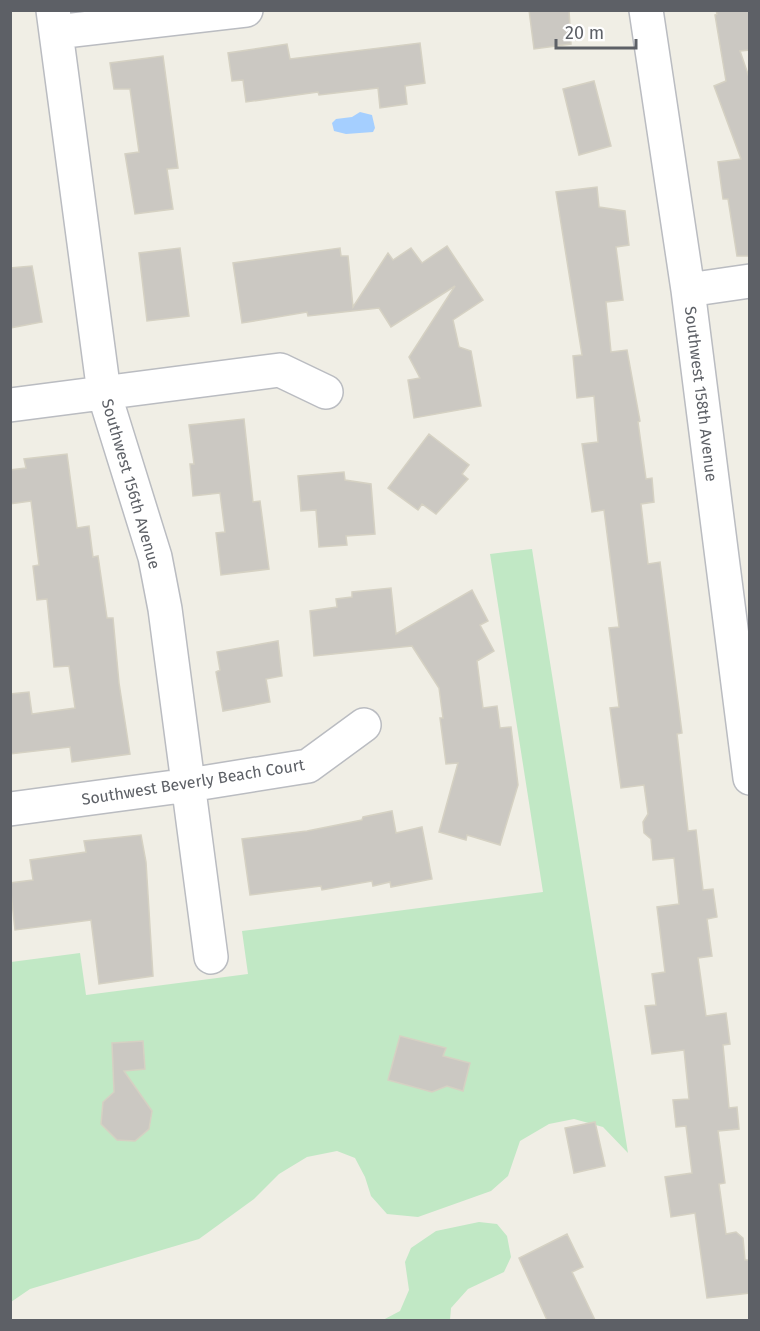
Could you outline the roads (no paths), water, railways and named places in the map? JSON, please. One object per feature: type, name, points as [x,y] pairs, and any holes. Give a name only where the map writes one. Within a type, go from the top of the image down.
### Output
[{"type":"street","points":[[54,21],[246,10]]},
{"type":"street","name":"Southwest 158th Avenue","points":[[646,10],[688,290],[750,778]]},
{"type":"street","name":"Southwest 156th Avenue","points":[[54,21],[104,393],[155,557],[165,609],[211,957]]},
{"type":"street","points":[[688,290],[750,281]]},
{"type":"street","points":[[10,405],[280,370],[327,392]]},
{"type":"street","name":"Southwest Beverly Beach Court","points":[[10,808],[189,785],[308,766],[364,725]]},
{"type":"water","points":[[360,112],[372,115],[375,128],[373,132],[346,134],[334,131],[332,123],[336,119],[352,117]]}]
